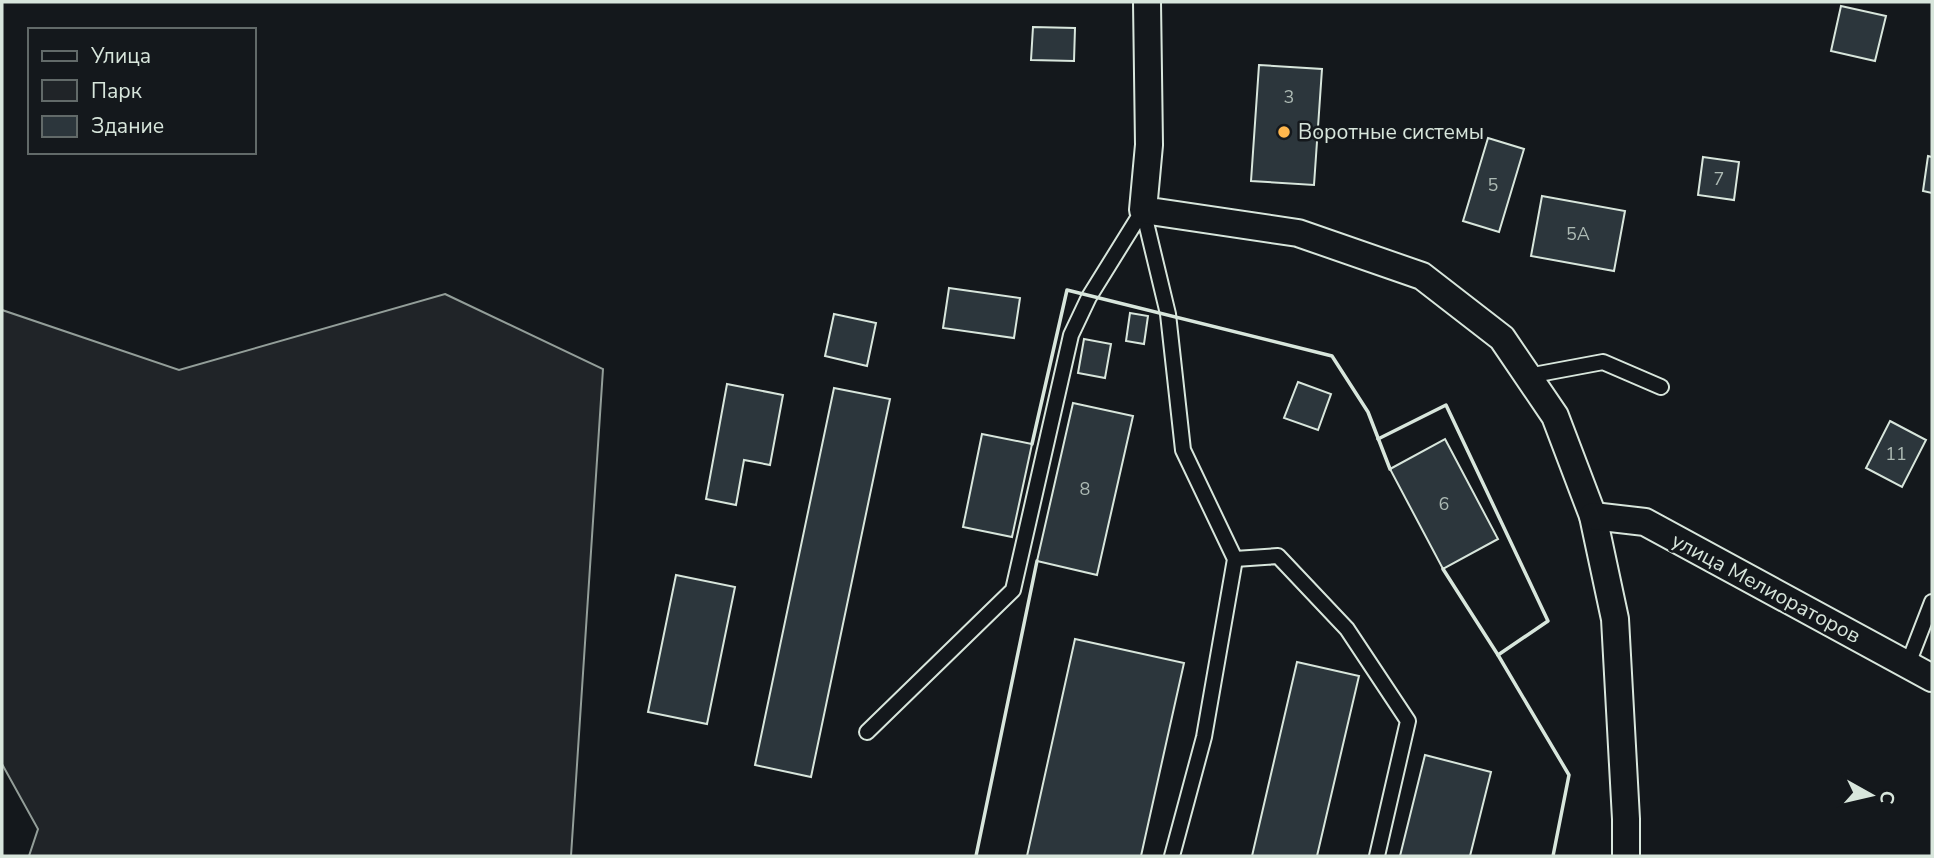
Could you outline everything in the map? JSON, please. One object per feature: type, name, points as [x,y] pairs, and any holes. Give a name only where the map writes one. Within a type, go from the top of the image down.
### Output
[{"type":"street","points":[[1147,2],[1149,145],[1143,210],[1298,233],[1422,276],[1502,338],[1555,416],[1594,516],[1615,619],[1626,856]]},
{"type":"street","name":"улица Мелиораторов","points":[[1594,516],[1645,522],[1932,678]]},
{"type":"lane","points":[[1143,210],[1168,314],[1183,450],[1235,559],[1204,737],[1172,856]]},
{"type":"lane","points":[[867,732],[1013,590],[1071,335],[1089,297],[1143,210]]},
{"type":"lane","points":[[1528,376],[1604,362],[1661,387]]},
{"type":"lane","points":[[1235,559],[1278,556],[1347,629],[1408,721],[1377,856]]},
{"type":"lane","points":[[1908,664],[1932,602]]},
{"type":"green space","points":[[445,294],[603,369],[571,856],[29,856],[38,829],[2,764],[2,310],[179,370]]},
{"type":"building","points":[[1841,6],[1886,16],[1875,61],[1831,51]]},
{"type":"building","points":[[1033,27],[1075,28],[1074,61],[1031,60]]},
{"type":"building","points":[[1259,65],[1322,69],[1314,185],[1251,181]]},
{"type":"building","points":[[1488,138],[1524,149],[1499,232],[1463,221]]},
{"type":"building","points":[[1928,156],[1932,157],[1932,193],[1923,191]]},
{"type":"building","points":[[1703,157],[1739,162],[1734,200],[1698,195]]},
{"type":"building","points":[[1542,196],[1625,211],[1614,271],[1531,256]]},
{"type":"building","points":[[949,288],[1020,298],[1014,338],[943,328]]},
{"type":"building","points":[[1130,313],[1148,316],[1144,344],[1126,341]]},
{"type":"building","points":[[834,314],[876,323],[867,366],[825,356]]},
{"type":"building","points":[[1084,339],[1111,344],[1105,378],[1078,373]]},
{"type":"building","points":[[1298,382],[1331,394],[1318,430],[1284,418]]},
{"type":"building","points":[[727,384],[783,395],[770,465],[744,460],[736,505],[706,499]]},
{"type":"building","points":[[834,388],[890,399],[811,777],[755,765]]},
{"type":"building","points":[[1073,403],[1133,416],[1097,575],[1037,561]]},
{"type":"building","points":[[1890,421],[1926,440],[1902,487],[1866,468]]},
{"type":"building","points":[[982,434],[1032,444],[1012,537],[963,527]]},
{"type":"building","points":[[1445,439],[1498,539],[1443,569],[1390,469]]},
{"type":"building","points":[[676,575],[735,587],[707,724],[648,712]]},
{"type":"building","points":[[1075,639],[1184,663],[1141,856],[1027,856]]},
{"type":"building","points":[[1297,662],[1359,676],[1317,856],[1252,856]]},
{"type":"building","points":[[1425,755],[1491,772],[1470,856],[1400,856]]},
{"type":"wall","points":[[1032,444],[1067,290],[1332,356],[1368,412],[1390,469]]},
{"type":"wall","points":[[1378,439],[1446,405],[1548,621],[1498,655]]},
{"type":"wall","points":[[976,856],[1037,561]]},
{"type":"wall","points":[[1443,569],[1569,775],[1553,856]]},
{"type":"place","name":"Воротные системы","points":[[1284,132]]}]
